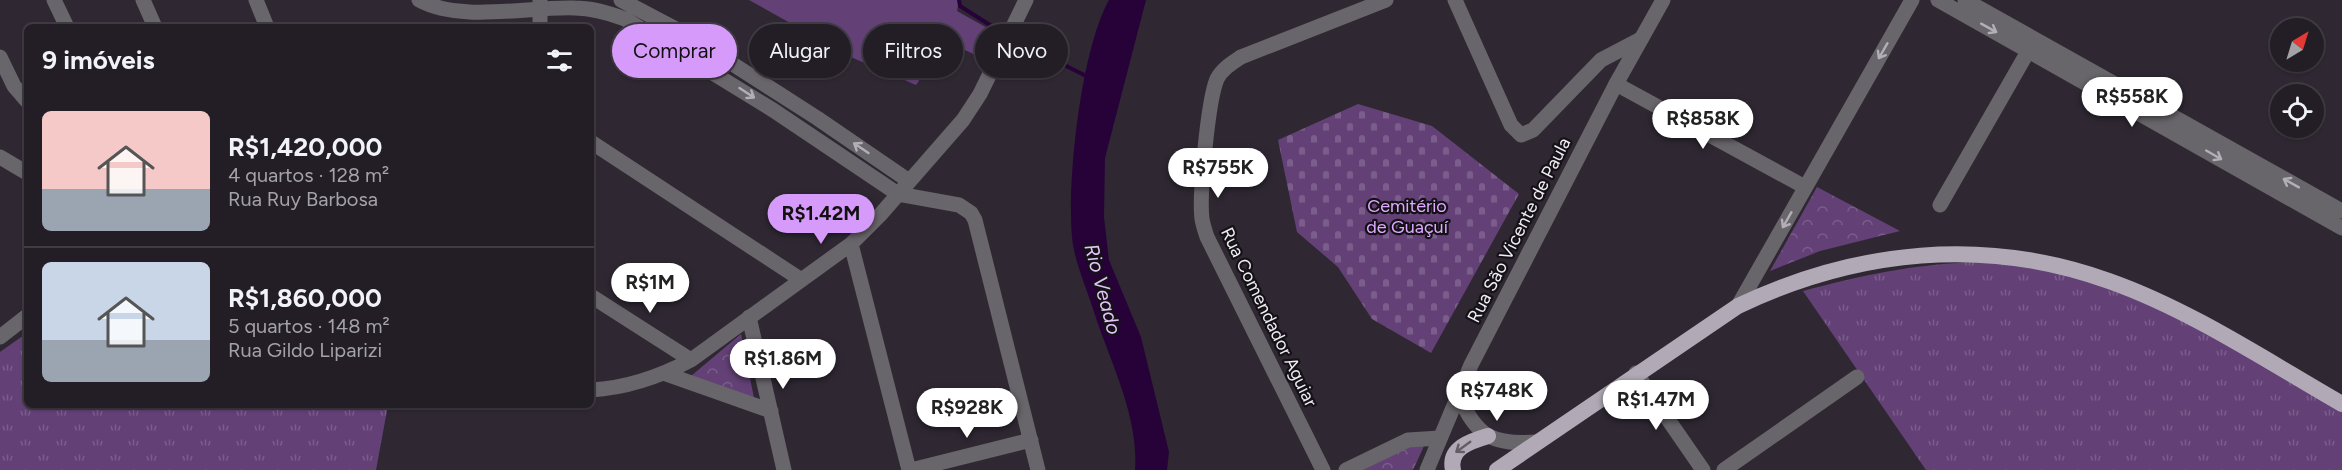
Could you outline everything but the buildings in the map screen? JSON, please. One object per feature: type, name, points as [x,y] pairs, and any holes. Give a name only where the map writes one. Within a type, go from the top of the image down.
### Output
[{"type":"highway","points":[[1497,470],[1636,373],[1738,306],[1797,281],[1890,258],[1953,253],[2005,255],[2081,272],[2164,304],[2342,404]]},
{"type":"highway","points":[[1453,470],[1452,459],[1458,449],[1469,442],[1488,436]]},
{"type":"street","points":[[54,0],[66,24]]},
{"type":"street","points":[[143,0],[154,24]]},
{"type":"street","points":[[255,0],[266,24]]},
{"type":"street","points":[[419,0],[440,8],[460,10],[540,4],[592,9],[625,19],[717,74],[898,194],[959,204],[971,213],[1038,470]]},
{"type":"street","points":[[621,0],[709,49],[817,118],[909,181]]},
{"type":"street","points":[[594,390],[628,385],[666,374],[691,360],[851,244],[963,120],[980,94],[1026,0]]},
{"type":"street","name":"Rua Comendador Aguiar","points":[[1323,470],[1207,237],[1202,220],[1201,199],[1211,96],[1218,77],[1240,57],[1386,0]]},
{"type":"street","points":[[1455,0],[1511,125],[1521,135],[1533,130],[1601,60],[1641,39]]},
{"type":"street","name":"Rua São Vicente de Paula","points":[[1427,470],[1471,365],[1616,84],[1663,0]]},
{"type":"street","points":[[1738,306],[1912,0]]},
{"type":"street","points":[[1938,0],[2032,44],[2342,211]]},
{"type":"street","points":[[1965,0],[2032,44],[2342,228]]},
{"type":"street","points":[[540,4],[540,24]]},
{"type":"street","points":[[1940,205],[2032,44]]},
{"type":"street","points":[[0,57],[14,86],[24,98]]},
{"type":"street","points":[[1616,84],[1805,187]]},
{"type":"street","points":[[594,144],[800,279]]},
{"type":"street","points":[[0,157],[24,170]]},
{"type":"street","points":[[851,244],[910,470],[1031,440]]},
{"type":"street","points":[[594,298],[691,360]]},
{"type":"street","points":[[749,317],[784,470]]},
{"type":"street","points":[[0,337],[24,318]]},
{"type":"street","points":[[1636,373],[1703,470]]},
{"type":"street","points":[[666,374],[771,411]]},
{"type":"street","points":[[1724,470],[1857,377]]},
{"type":"street","points":[[1459,395],[1468,415],[1488,436],[1509,443],[1538,442]]},
{"type":"street","points":[[1346,470],[1408,440],[1440,438]]},
{"type":"green space","points":[[749,0],[959,0],[957,11],[980,24],[975,24],[975,56],[963,50],[963,24],[863,24],[863,62],[851,57],[851,24],[792,24]]},
{"type":"green space","points":[[900,78],[921,78],[916,85]]},
{"type":"green space","name":"Cemitério de Guaçuí","points":[[1358,104],[1432,126],[1519,194],[1431,353],[1372,319],[1338,267],[1297,232],[1278,140]]},
{"type":"green space","points":[[1817,187],[1900,231],[1820,251],[1770,271]]},
{"type":"green space","points":[[1976,262],[2042,269],[2080,278],[2148,304],[2246,355],[2342,410],[2342,470],[1926,470],[1803,291],[1889,271]]},
{"type":"green space","points":[[741,334],[754,398],[691,376]]},
{"type":"green space","points":[[24,335],[24,408],[387,408],[376,470],[0,470],[0,352]]},
{"type":"green space","points":[[1411,445],[1424,446],[1413,470],[1363,470]]},
{"type":"water","name":"Rio Veado","points":[[1109,0],[1146,0],[1105,158],[1104,217],[1109,260],[1141,337],[1169,452],[1167,470],[1135,470],[1133,430],[1128,409],[1081,275],[1072,237],[1072,183],[1078,116],[1091,50],[1099,22]]},
{"type":"waterway","points":[[959,0],[960,6],[988,24]]},
{"type":"waterway","points":[[1068,67],[1090,78]]}]
